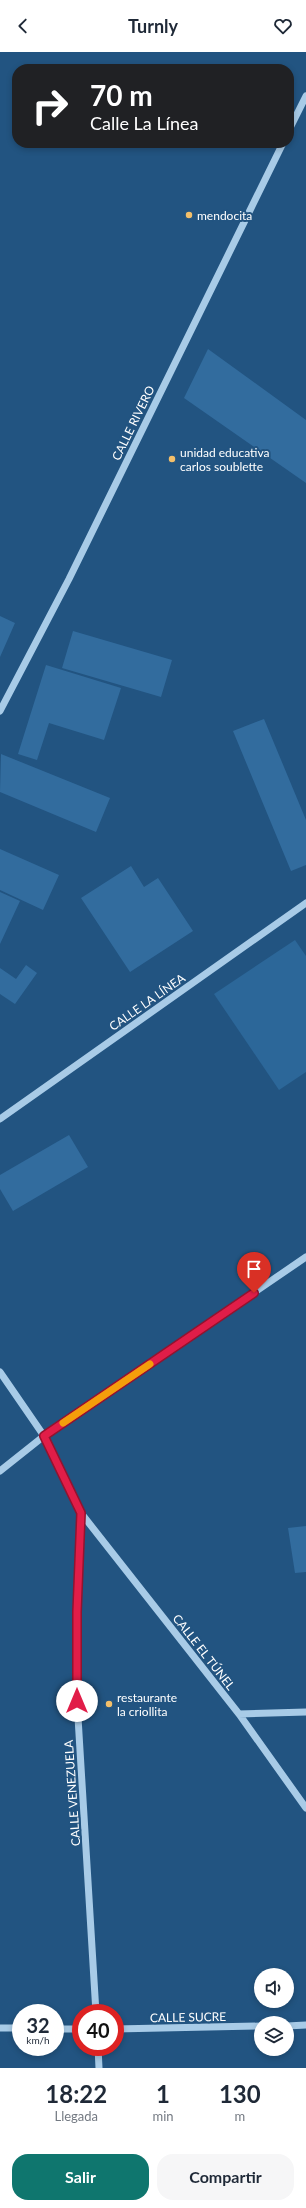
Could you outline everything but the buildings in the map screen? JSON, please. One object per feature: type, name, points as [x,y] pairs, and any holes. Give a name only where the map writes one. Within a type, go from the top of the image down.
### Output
[{"type":"street","points":[[294,120],[306,96]]},
{"type":"street","name":"CALLE RIVERO","points":[[0,711],[69,579],[281,148]]},
{"type":"street","name":"CALLE LA LÍNEA","points":[[0,1119],[306,903]]},
{"type":"street","points":[[0,1471],[44,1436],[306,1258]]},
{"type":"street","name":"CALLE VENEZUELA","points":[[0,1372],[44,1436],[81,1513],[77,1612],[77,1701],[95,2004]]},
{"type":"street","name":"CALLE EL TÚNEL","points":[[81,1513],[239,1714],[306,1808]]},
{"type":"street","points":[[239,1714],[306,1712]]},
{"type":"street","points":[[294,2026],[306,2025]]},
{"type":"street","name":"CALLE SUCRE","points":[[124,2029],[254,2026]]},
{"type":"street","points":[[0,2028],[12,2028]]},
{"type":"street","points":[[98,2056],[99,2068]]},
{"type":"shaded area","points":[[295,940],[306,956],[306,1072],[279,1090],[214,994]]},
{"type":"slow traffic","points":[[63,1423],[150,1364]]},
{"type":"place","name":"mendocita","points":[[189,215]]},
{"type":"place","name":"unidad educativa carlos soublette","points":[[172,459]]},
{"type":"place","name":"restaurante la criollita","points":[[109,1704]]},
{"type":"route","points":[[77,1701],[77,1612],[81,1513],[44,1436],[254,1293]]}]
